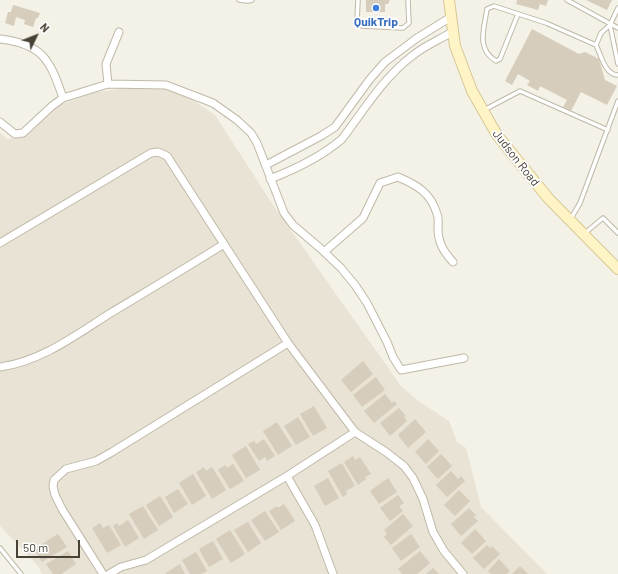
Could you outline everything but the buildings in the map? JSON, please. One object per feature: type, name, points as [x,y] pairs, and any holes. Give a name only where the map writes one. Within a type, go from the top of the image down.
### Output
[{"type":"main road","name":"Judson Road","points":[[449,0],[455,46],[472,91],[497,135],[548,198],[618,269]]},
{"type":"street","points":[[266,165],[335,127],[370,79],[385,62],[417,38],[451,17]]},
{"type":"street","points":[[108,84],[106,64],[119,32]]},
{"type":"street","points":[[270,179],[295,169],[334,146],[342,139],[384,83],[400,65],[413,54],[452,32]]},
{"type":"street","points":[[0,39],[18,41],[33,47],[42,55],[56,76],[63,98]]},
{"type":"street","points":[[0,122],[15,134],[23,133],[63,98],[108,84],[166,85],[213,103],[237,120],[250,133],[257,143],[284,213],[293,224],[346,274],[367,304],[401,370],[464,358]]},
{"type":"street","points":[[0,243],[151,153],[158,152],[167,156],[288,344],[355,432],[386,452],[404,466],[413,478],[423,499],[433,532],[444,551],[463,574]]},
{"type":"street","points":[[324,252],[363,218],[380,183],[398,177],[415,184],[423,191],[432,203],[438,215],[438,238],[443,252],[453,262]]},
{"type":"street","points":[[0,366],[30,360],[62,343],[224,244]]},
{"type":"street","points":[[103,574],[55,495],[53,486],[54,480],[66,469],[96,460],[112,452],[288,344]]},
{"type":"street","points":[[108,574],[121,566],[146,560],[287,476],[355,432]]},
{"type":"street","points":[[287,476],[315,525],[333,574]]},
{"type":"lane","points":[[240,0],[252,0]]},
{"type":"lane","points":[[358,0],[357,21],[362,26],[403,28],[409,23],[408,0]]},
{"type":"lane","points":[[567,0],[610,25],[618,28]]},
{"type":"lane","points":[[518,14],[500,59],[496,61],[490,57],[482,42],[487,10],[494,6],[546,23],[596,45],[608,72],[613,75],[618,74]]},
{"type":"lane","points":[[596,45],[601,33],[610,25],[618,8]]},
{"type":"lane","points":[[610,25],[618,64]]},
{"type":"lane","points":[[483,110],[520,91],[608,130]]},
{"type":"lane","points":[[570,220],[580,203],[618,101]]},
{"type":"lane","points":[[584,234],[603,218],[618,233]]},
{"type":"lane","points":[[0,548],[21,574]]},
{"type":"shaded area","points":[[130,87],[157,87],[185,95],[215,115],[271,202],[401,386],[417,400],[449,421],[457,442],[466,448],[481,507],[547,574],[42,574],[38,566],[0,526],[0,133],[7,139],[23,137],[60,105],[93,93]]},
{"type":"place","name":"QuikTrip","points":[[376,8]]}]
